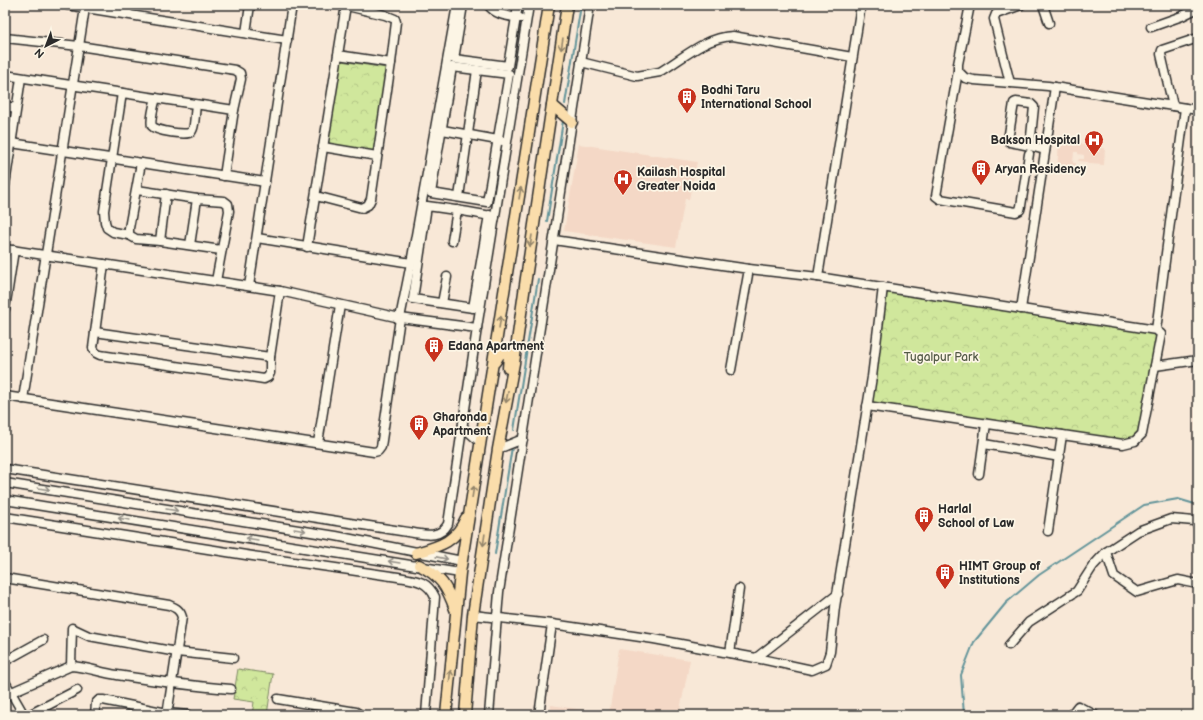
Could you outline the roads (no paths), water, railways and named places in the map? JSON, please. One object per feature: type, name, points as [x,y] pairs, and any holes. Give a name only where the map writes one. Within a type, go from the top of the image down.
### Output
[{"type":"main road","points":[[446,715],[460,573],[550,5]]},
{"type":"main road","points":[[465,715],[473,615],[567,5]]},
{"type":"main road","points":[[552,105],[572,122]]},
{"type":"main road","points":[[494,364],[501,352],[506,352],[509,356],[508,374],[510,381]]},
{"type":"main road","points":[[416,553],[438,547],[448,542],[464,525],[470,511]]},
{"type":"main road","points":[[419,565],[443,583],[449,593],[456,613]]},
{"type":"street","points":[[67,5],[287,40]]},
{"type":"street","points":[[127,14],[128,5]]},
{"type":"street","points":[[246,33],[250,5]]},
{"type":"street","points":[[249,286],[292,5]]},
{"type":"street","points":[[307,246],[324,147],[344,5],[385,15],[395,19],[396,22],[391,63],[371,199],[368,205],[362,208],[316,196]]},
{"type":"street","points":[[5,396],[374,452],[378,451],[381,447],[400,318],[438,130],[452,67],[509,74],[498,140],[487,202],[431,193],[438,130],[457,5]]},
{"type":"street","points":[[463,5],[454,59],[508,66],[518,5]]},
{"type":"street","points":[[488,5],[499,14],[527,19]]},
{"type":"street","points":[[5,469],[430,535],[438,534],[444,530],[448,524],[477,328],[477,309],[492,216],[508,142],[529,5]]},
{"type":"street","points":[[489,715],[497,617],[590,5]]},
{"type":"street","points":[[818,277],[861,5]]},
{"type":"street","points":[[970,5],[936,196],[940,199],[1016,212],[1020,210],[1025,183],[1029,150],[1034,107],[1031,104],[1016,102],[1014,103],[1008,140],[1029,150],[1045,150]]},
{"type":"street","points":[[1010,83],[994,16],[1021,5]]},
{"type":"street","points":[[1043,5],[1049,22]]},
{"type":"street","points":[[23,399],[85,8]]},
{"type":"street","points":[[1151,27],[1182,16],[1198,8]]},
{"type":"street","points":[[581,62],[637,76],[651,74],[660,72],[711,40],[723,36],[733,36],[852,57]]},
{"type":"street","points":[[5,38],[79,46],[235,70],[240,73],[241,79],[234,110],[224,176]]},
{"type":"street","points":[[1173,106],[1161,54],[1162,50],[1198,38]]},
{"type":"street","points":[[338,55],[391,63]]},
{"type":"street","points":[[460,197],[477,70]]},
{"type":"street","points":[[958,71],[965,78],[974,80],[1055,87],[1198,110]]},
{"type":"street","points":[[5,75],[234,110]]},
{"type":"street","points":[[5,185],[8,142],[21,78]]},
{"type":"street","points":[[1021,309],[1055,87]]},
{"type":"street","points":[[122,93],[104,210],[107,228],[113,232],[129,235],[136,239],[221,250]]},
{"type":"street","points":[[156,98],[151,122],[152,126],[157,130],[186,135],[191,133],[193,129],[196,104]]},
{"type":"street","points":[[5,106],[16,108]]},
{"type":"street","points":[[1156,330],[1185,108]]},
{"type":"street","points":[[438,130],[508,142]]},
{"type":"street","points":[[8,142],[265,182]]},
{"type":"street","points":[[324,147],[377,156]]},
{"type":"street","points":[[129,235],[141,163]]},
{"type":"street","points":[[1025,183],[1040,188]]},
{"type":"street","points":[[137,190],[196,199],[224,201],[228,204],[229,211],[216,281]]},
{"type":"street","points":[[160,241],[166,194]]},
{"type":"street","points":[[190,245],[196,199]]},
{"type":"street","points":[[477,309],[413,299],[427,206],[492,216]]},
{"type":"street","points":[[452,241],[457,210]]},
{"type":"street","points":[[257,238],[411,264]]},
{"type":"street","points":[[554,240],[749,269],[818,277],[1156,330],[1161,334],[1142,434],[1135,440],[1123,444],[867,406]]},
{"type":"street","points":[[5,249],[280,291],[400,318],[477,328]]},
{"type":"street","points":[[5,309],[7,283],[14,250]]},
{"type":"street","points":[[104,264],[93,348],[96,353],[100,355],[264,378],[268,377],[270,373],[270,357],[280,291]]},
{"type":"street","points":[[731,370],[749,269]]},
{"type":"street","points":[[442,303],[447,277]]},
{"type":"street","points":[[473,615],[552,624],[654,639],[812,670],[826,664],[830,652],[883,288]]},
{"type":"street","points":[[318,443],[340,305]]},
{"type":"street","points":[[95,332],[270,357]]},
{"type":"street","points":[[1155,366],[1198,360]]},
{"type":"street","points":[[979,474],[986,424]]},
{"type":"street","points":[[463,427],[480,442]]},
{"type":"street","points":[[1048,531],[1062,435]]},
{"type":"street","points":[[498,449],[523,439]]},
{"type":"street","points":[[984,444],[1060,457]]},
{"type":"street","points":[[5,483],[336,536],[462,561]]},
{"type":"street","points":[[5,500],[419,565],[460,573]]},
{"type":"street","points":[[5,517],[398,577],[422,582],[428,586],[435,598],[426,715]]},
{"type":"street","points":[[1009,645],[1029,622],[1077,591],[1093,566],[1106,552],[1138,531],[1171,519],[1194,521],[1198,525]]},
{"type":"street","points":[[330,520],[336,536]]},
{"type":"street","points":[[1106,552],[1114,576],[1137,592],[1178,580],[1198,584]]},
{"type":"street","points":[[5,578],[169,605],[176,608],[180,612],[182,618],[167,714]]},
{"type":"street","points":[[730,653],[739,589]]},
{"type":"street","points":[[756,658],[838,594]]},
{"type":"street","points":[[539,715],[552,624]]},
{"type":"street","points":[[72,666],[72,628],[89,636],[177,652],[233,658]]},
{"type":"street","points":[[5,662],[43,640]]},
{"type":"street","points":[[8,693],[72,666],[79,666],[111,674],[172,684],[231,689]]},
{"type":"street","points":[[5,682],[8,693],[24,715]]},
{"type":"street","points":[[29,715],[77,690]]},
{"type":"street","points":[[278,699],[356,712],[361,715]]},
{"type":"street","points":[[95,715],[96,703],[99,700],[167,714],[188,715]]},
{"type":"street","points":[[1071,715],[1078,706],[1095,715]]},
{"type":"waterway","points":[[565,104],[581,5]]},
{"type":"waterway","points":[[547,221],[563,121]]},
{"type":"waterway","points":[[514,430],[538,279]]},
{"type":"waterway","points":[[495,554],[512,447]]},
{"type":"waterway","points":[[964,715],[961,675],[974,642],[1006,603],[1039,575],[1144,505],[1178,499],[1198,505]]},
{"type":"place","name":"Bodhi Taru International School","points":[[687,114]]},
{"type":"place","name":"Bakson Hospital","points":[[1094,157]]},
{"type":"place","name":"Aryan Residency","points":[[981,186]]},
{"type":"place","name":"Kailash Hospital Greater Noida","points":[[623,196]]},
{"type":"place","name":"Edana Apartment","points":[[434,363]]},
{"type":"place","name":"Gharonda Apartment","points":[[419,441]]},
{"type":"place","name":"Harlal School of Law","points":[[924,533]]},
{"type":"place","name":"HIMT Group of Institutions","points":[[945,590]]},
{"type":"park label","name":"Tugalpur Park","points":[[941,357]]}]
